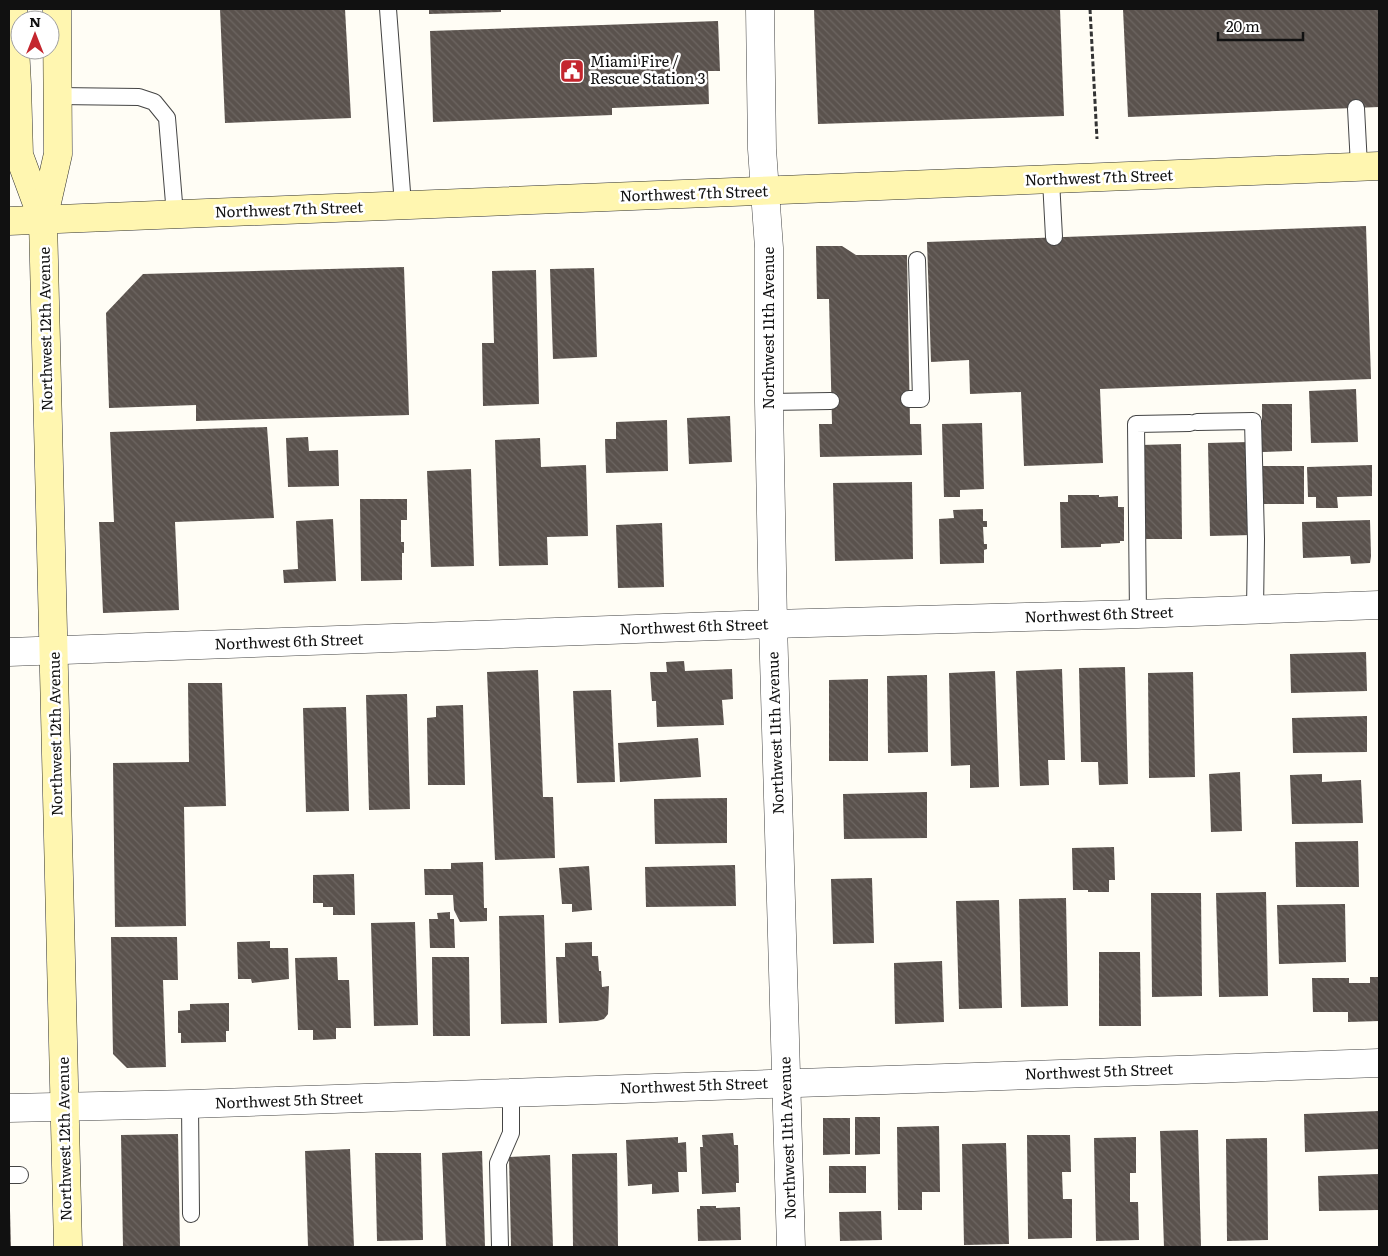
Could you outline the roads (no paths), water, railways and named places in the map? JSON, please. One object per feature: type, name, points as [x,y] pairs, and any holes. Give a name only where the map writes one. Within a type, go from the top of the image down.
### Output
[{"type":"main road","name":"Northwest 12th Avenue","points":[[13,9],[13,91],[19,155],[44,220]]},
{"type":"main road","name":"Northwest 12th Avenue","points":[[57,9],[58,154],[44,220],[68,1247]]},
{"type":"main road","name":"Northwest 7th Street","points":[[9,222],[1369,166]]},
{"type":"street","name":"Northwest 11th Avenue","points":[[760,9],[762,149],[769,248],[769,402],[773,624],[791,1247]]},
{"type":"street","name":"Northwest 6th Street","points":[[9,652],[773,624],[1379,605]]},
{"type":"street","name":"Northwest 5th Street","points":[[9,1108],[190,1104],[1379,1063]]},
{"type":"lane","points":[[388,9],[404,205]]},
{"type":"lane","points":[[58,96],[140,97],[154,102],[167,118],[175,215]]},
{"type":"lane","points":[[1356,108],[1369,166]]},
{"type":"lane","points":[[1051,180],[1054,238]]},
{"type":"lane","points":[[909,399],[921,399],[917,260]]},
{"type":"lane","points":[[769,402],[831,401]]},
{"type":"lane","points":[[1138,614],[1136,424],[1194,422],[1253,421],[1256,540],[1255,610]]},
{"type":"lane","points":[[500,1247],[498,1163],[512,1133],[511,1093]]},
{"type":"lane","points":[[190,1104],[191,1214]]},
{"type":"place","name":"Miami Fire / Rescue Station 3","points":[[572,71]]}]
